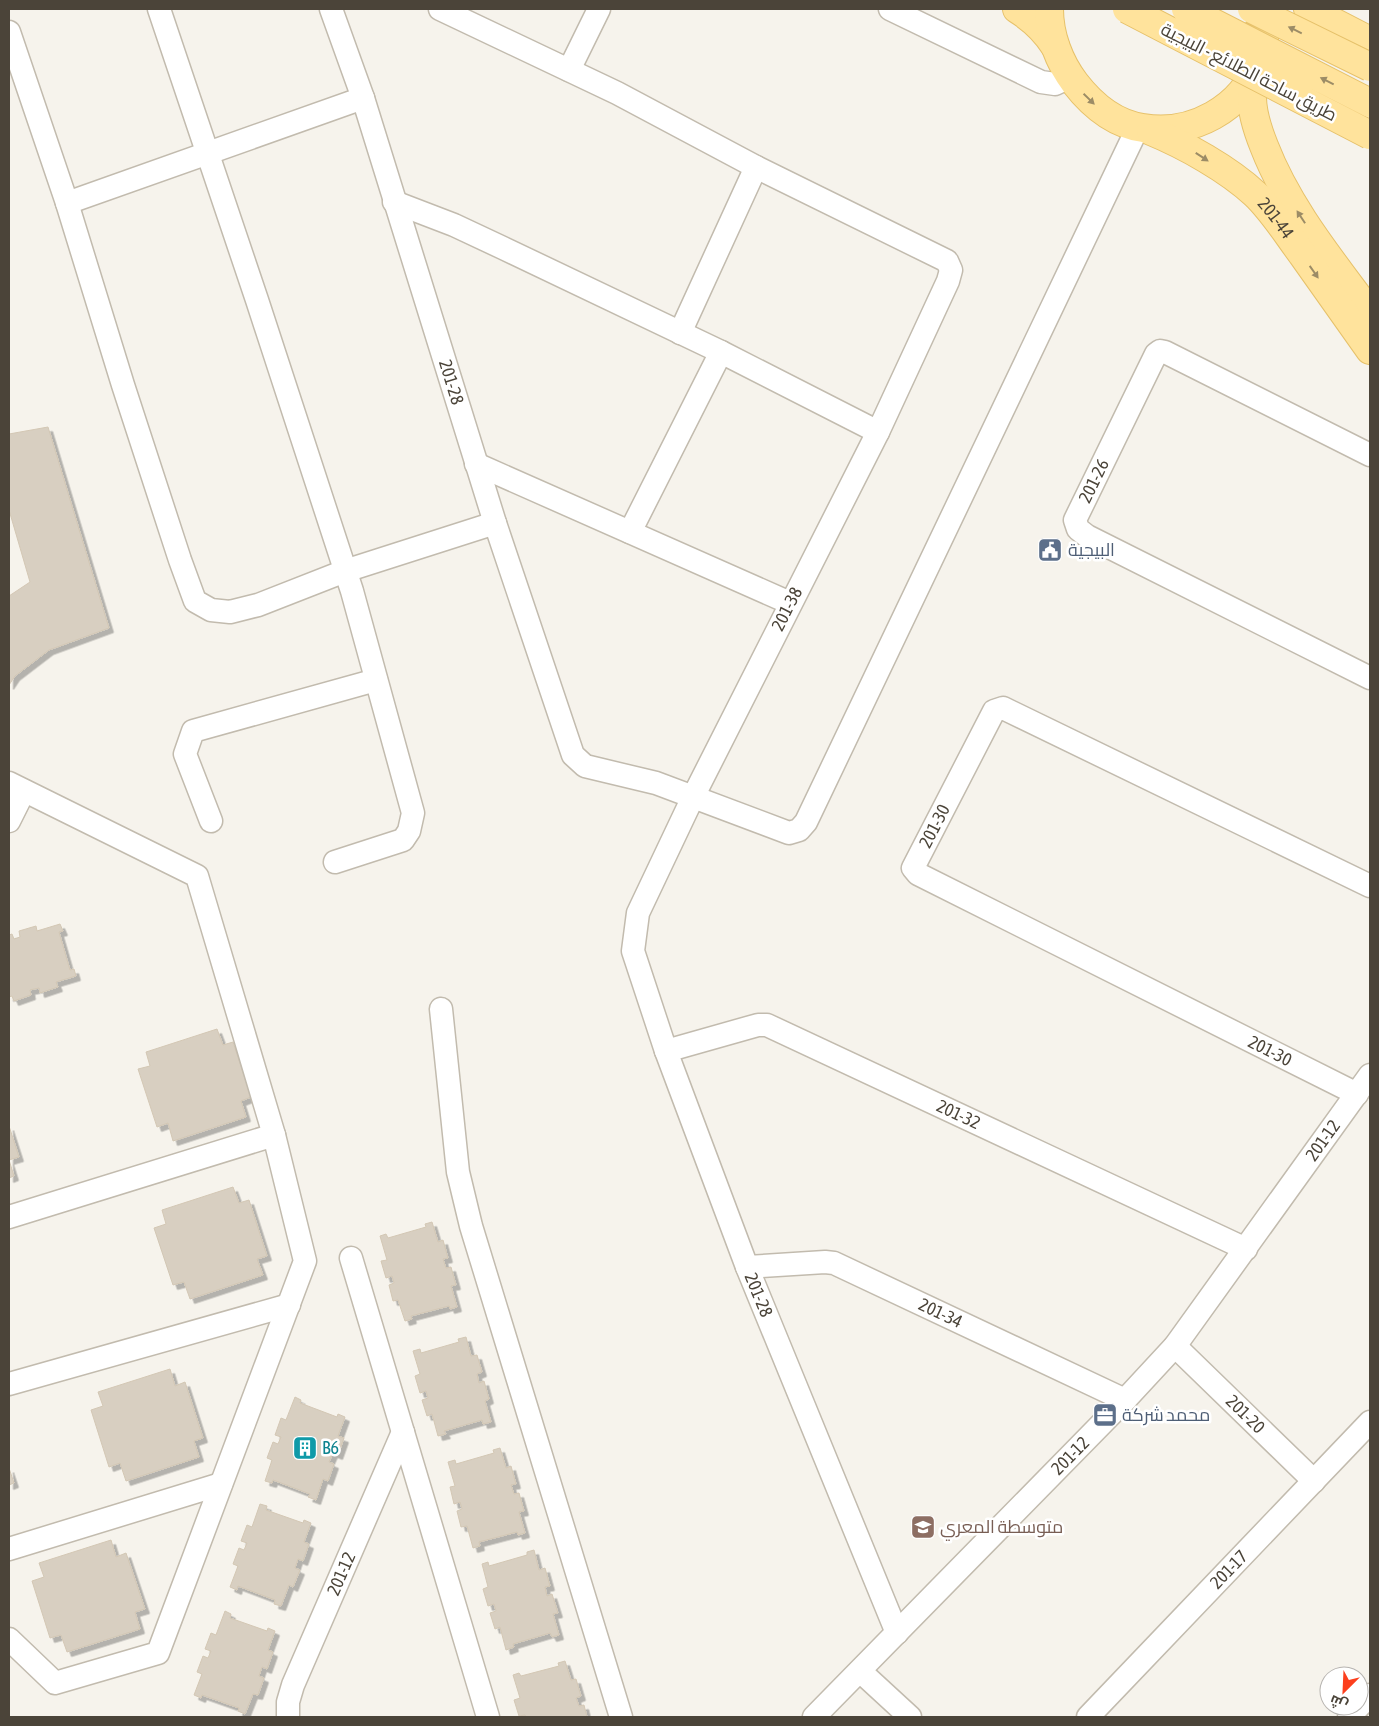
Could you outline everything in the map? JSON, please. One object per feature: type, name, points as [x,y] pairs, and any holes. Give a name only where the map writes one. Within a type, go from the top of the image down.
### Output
[{"type":"main road","points":[[1018,9],[1039,25],[1055,46]]},
{"type":"main road","points":[[1049,9],[1049,19],[1055,46]]},
{"type":"main road","name":"طريق ساحة الطلائع - البيجية","points":[[1127,9],[1370,135]]},
{"type":"main road","name":"طريق ساحة الطلائع - البيجية","points":[[1186,9],[1370,103]]},
{"type":"main road","points":[[1252,9],[1370,67]]},
{"type":"main road","points":[[1260,9],[1264,32],[1252,98],[1254,117],[1260,136],[1278,178],[1304,222],[1370,313]]},
{"type":"main road","points":[[1308,9],[1370,41]]},
{"type":"main road","name":"201-44","points":[[1055,46],[1070,77],[1084,95],[1110,116],[1169,138],[1255,194],[1266,205],[1286,232],[1370,350]]},
{"type":"main road","points":[[1140,127],[1178,129],[1211,117],[1238,96],[1250,81],[1257,66]]},
{"type":"street","points":[[159,9],[346,571],[413,813],[409,831],[403,840],[335,862]]},
{"type":"street","name":"201-28","points":[[330,9],[363,98],[476,464],[573,755],[585,766],[656,783],[692,797]]},
{"type":"street","points":[[440,9],[617,93],[756,167],[680,333]]},
{"type":"street","points":[[568,70],[599,9]]},
{"type":"street","points":[[890,9],[1041,82],[1055,84],[1070,77]]},
{"type":"street","points":[[9,32],[67,203],[123,385],[180,560],[195,600],[211,610],[230,612],[258,605],[346,571],[495,523]]},
{"type":"street","points":[[67,203],[363,98]]},
{"type":"street","points":[[692,797],[784,832],[794,833],[804,827],[1140,127]]},
{"type":"street","name":"201-38","points":[[633,951],[638,913],[692,797],[878,432],[948,281],[951,270],[947,261],[756,167]]},
{"type":"street","points":[[394,202],[454,226],[721,352],[878,432]]},
{"type":"street","points":[[630,532],[721,352]]},
{"type":"street","name":"201-26","points":[[1370,455],[1165,352],[1160,352],[1156,354],[1075,520],[1078,529],[1087,536],[1370,678]]},
{"type":"street","points":[[476,464],[790,603]]},
{"type":"street","points":[[211,820],[185,754],[193,730],[376,680]]},
{"type":"street","name":"201-30","points":[[1357,1094],[918,874],[913,868],[994,711],[1004,708],[1370,886]]},
{"type":"street","points":[[9,822],[16,787],[197,876],[274,1135],[305,1261],[158,1654],[55,1683],[9,1639]]},
{"type":"street","name":"201-28","points":[[633,951],[666,1051],[747,1267],[897,1633]]},
{"type":"street","points":[[441,1009],[458,1172],[471,1226],[621,1717]]},
{"type":"street","name":"201-32","points":[[666,1051],[758,1025],[767,1025],[1246,1249]]},
{"type":"street","name":"201-12","points":[[814,1717],[1125,1400],[1175,1346],[1370,1075]]},
{"type":"street","points":[[9,1217],[274,1135]]},
{"type":"street","points":[[351,1258],[488,1717]]},
{"type":"street","name":"201-34","points":[[747,1267],[834,1263],[1125,1400]]},
{"type":"street","points":[[9,1384],[289,1305]]},
{"type":"street","name":"201-20","points":[[1175,1346],[1314,1480]]},
{"type":"street","name":"201-17","points":[[1088,1717],[1370,1422]]},
{"type":"street","name":"201-12","points":[[288,1717],[288,1702],[292,1686],[403,1432]]},
{"type":"street","points":[[9,1549],[222,1484]]},
{"type":"street","points":[[860,1670],[910,1717]]},
{"type":"building","points":[[48,427],[109,628],[49,650],[15,676],[9,685],[9,596],[30,582],[9,510],[9,434]]},
{"type":"building","points":[[60,924],[63,931],[59,932],[70,970],[74,969],[76,976],[56,982],[58,987],[40,993],[39,988],[30,990],[31,995],[14,1001],[12,996],[9,997],[9,935],[12,934],[14,939],[20,937],[19,931],[36,926],[37,931]]},
{"type":"building","points":[[217,1029],[223,1045],[233,1042],[251,1097],[241,1101],[246,1117],[173,1141],[168,1123],[157,1127],[138,1069],[150,1066],[146,1052]]},
{"type":"building","points":[[9,1126],[19,1157],[9,1160]]},
{"type":"building","points":[[9,1160],[14,1176],[9,1178]]},
{"type":"building","points":[[233,1187],[239,1203],[249,1200],[267,1256],[257,1259],[263,1275],[190,1299],[184,1282],[173,1285],[154,1228],[166,1224],[162,1210]]},
{"type":"building","points":[[432,1222],[438,1242],[443,1240],[448,1258],[443,1259],[446,1268],[451,1267],[456,1285],[451,1286],[457,1307],[450,1309],[449,1306],[411,1316],[412,1319],[405,1321],[398,1300],[393,1301],[389,1285],[394,1283],[392,1276],[386,1278],[381,1261],[387,1260],[380,1236],[386,1234],[388,1238],[426,1227],[425,1224]]},
{"type":"building","points":[[466,1337],[471,1356],[477,1355],[482,1372],[477,1374],[479,1383],[484,1381],[489,1399],[485,1401],[491,1422],[483,1424],[482,1420],[444,1431],[446,1434],[438,1436],[432,1414],[427,1416],[422,1400],[428,1398],[426,1391],[420,1393],[415,1376],[420,1374],[413,1351],[420,1349],[421,1353],[459,1342],[458,1339]]},
{"type":"building","points":[[170,1369],[175,1386],[185,1382],[203,1438],[194,1441],[199,1457],[126,1481],[120,1463],[109,1467],[91,1410],[103,1406],[98,1392]]},
{"type":"building","name":"B6","points":[[295,1397],[301,1400],[300,1403],[337,1417],[338,1414],[345,1417],[338,1436],[344,1438],[338,1455],[333,1453],[329,1462],[334,1464],[328,1481],[323,1479],[316,1500],[308,1497],[310,1494],[273,1480],[272,1483],[265,1481],[272,1460],[267,1458],[273,1442],[278,1444],[281,1437],[275,1435],[281,1418],[286,1420]]},
{"type":"building","points":[[500,1448],[506,1468],[511,1466],[516,1484],[511,1485],[514,1494],[519,1493],[524,1511],[519,1512],[525,1533],[518,1535],[517,1532],[479,1542],[480,1546],[473,1548],[467,1526],[461,1527],[457,1511],[462,1509],[460,1502],[454,1504],[450,1487],[455,1486],[448,1462],[455,1460],[456,1464],[494,1453],[493,1450]]},
{"type":"building","points":[[9,1468],[14,1483],[9,1485]]},
{"type":"building","points":[[260,1504],[267,1506],[266,1510],[303,1523],[304,1520],[311,1523],[304,1542],[309,1544],[303,1561],[298,1559],[295,1568],[300,1570],[293,1587],[289,1585],[281,1606],[274,1604],[275,1600],[238,1586],[237,1590],[230,1587],[238,1566],[233,1564],[239,1548],[244,1550],[247,1543],[241,1541],[247,1525],[252,1527]]},
{"type":"building","points":[[111,1540],[116,1557],[126,1553],[145,1609],[135,1612],[140,1629],[67,1652],[61,1635],[50,1638],[32,1581],[44,1577],[39,1563]]},
{"type":"building","points":[[534,1550],[539,1570],[545,1568],[550,1586],[545,1587],[547,1596],[552,1594],[558,1613],[553,1614],[559,1635],[552,1637],[550,1633],[513,1644],[514,1647],[506,1650],[500,1627],[495,1629],[490,1613],[496,1611],[494,1604],[488,1606],[483,1589],[488,1587],[482,1564],[488,1562],[489,1566],[527,1555],[527,1552]]},
{"type":"building","points":[[225,1611],[231,1614],[230,1618],[267,1631],[268,1628],[275,1631],[268,1650],[273,1652],[267,1669],[262,1667],[259,1676],[264,1678],[258,1695],[253,1694],[245,1714],[238,1711],[239,1708],[202,1695],[201,1698],[194,1695],[202,1674],[197,1672],[203,1656],[208,1658],[211,1651],[205,1649],[211,1633],[216,1635]]},
{"type":"building","points":[[565,1661],[571,1680],[576,1679],[581,1696],[576,1698],[579,1706],[584,1705],[587,1717],[519,1716],[514,1700],[520,1698],[513,1675],[519,1673],[521,1676],[559,1666],[558,1663]]},
{"type":"place","name":"البيجية","points":[[1050,550]]},
{"type":"place","name":"محمد شركة","points":[[1105,1415]]},
{"type":"place","name":"B6","points":[[305,1448]]},
{"type":"place","name":"متوسطة المعري","points":[[923,1527]]}]
